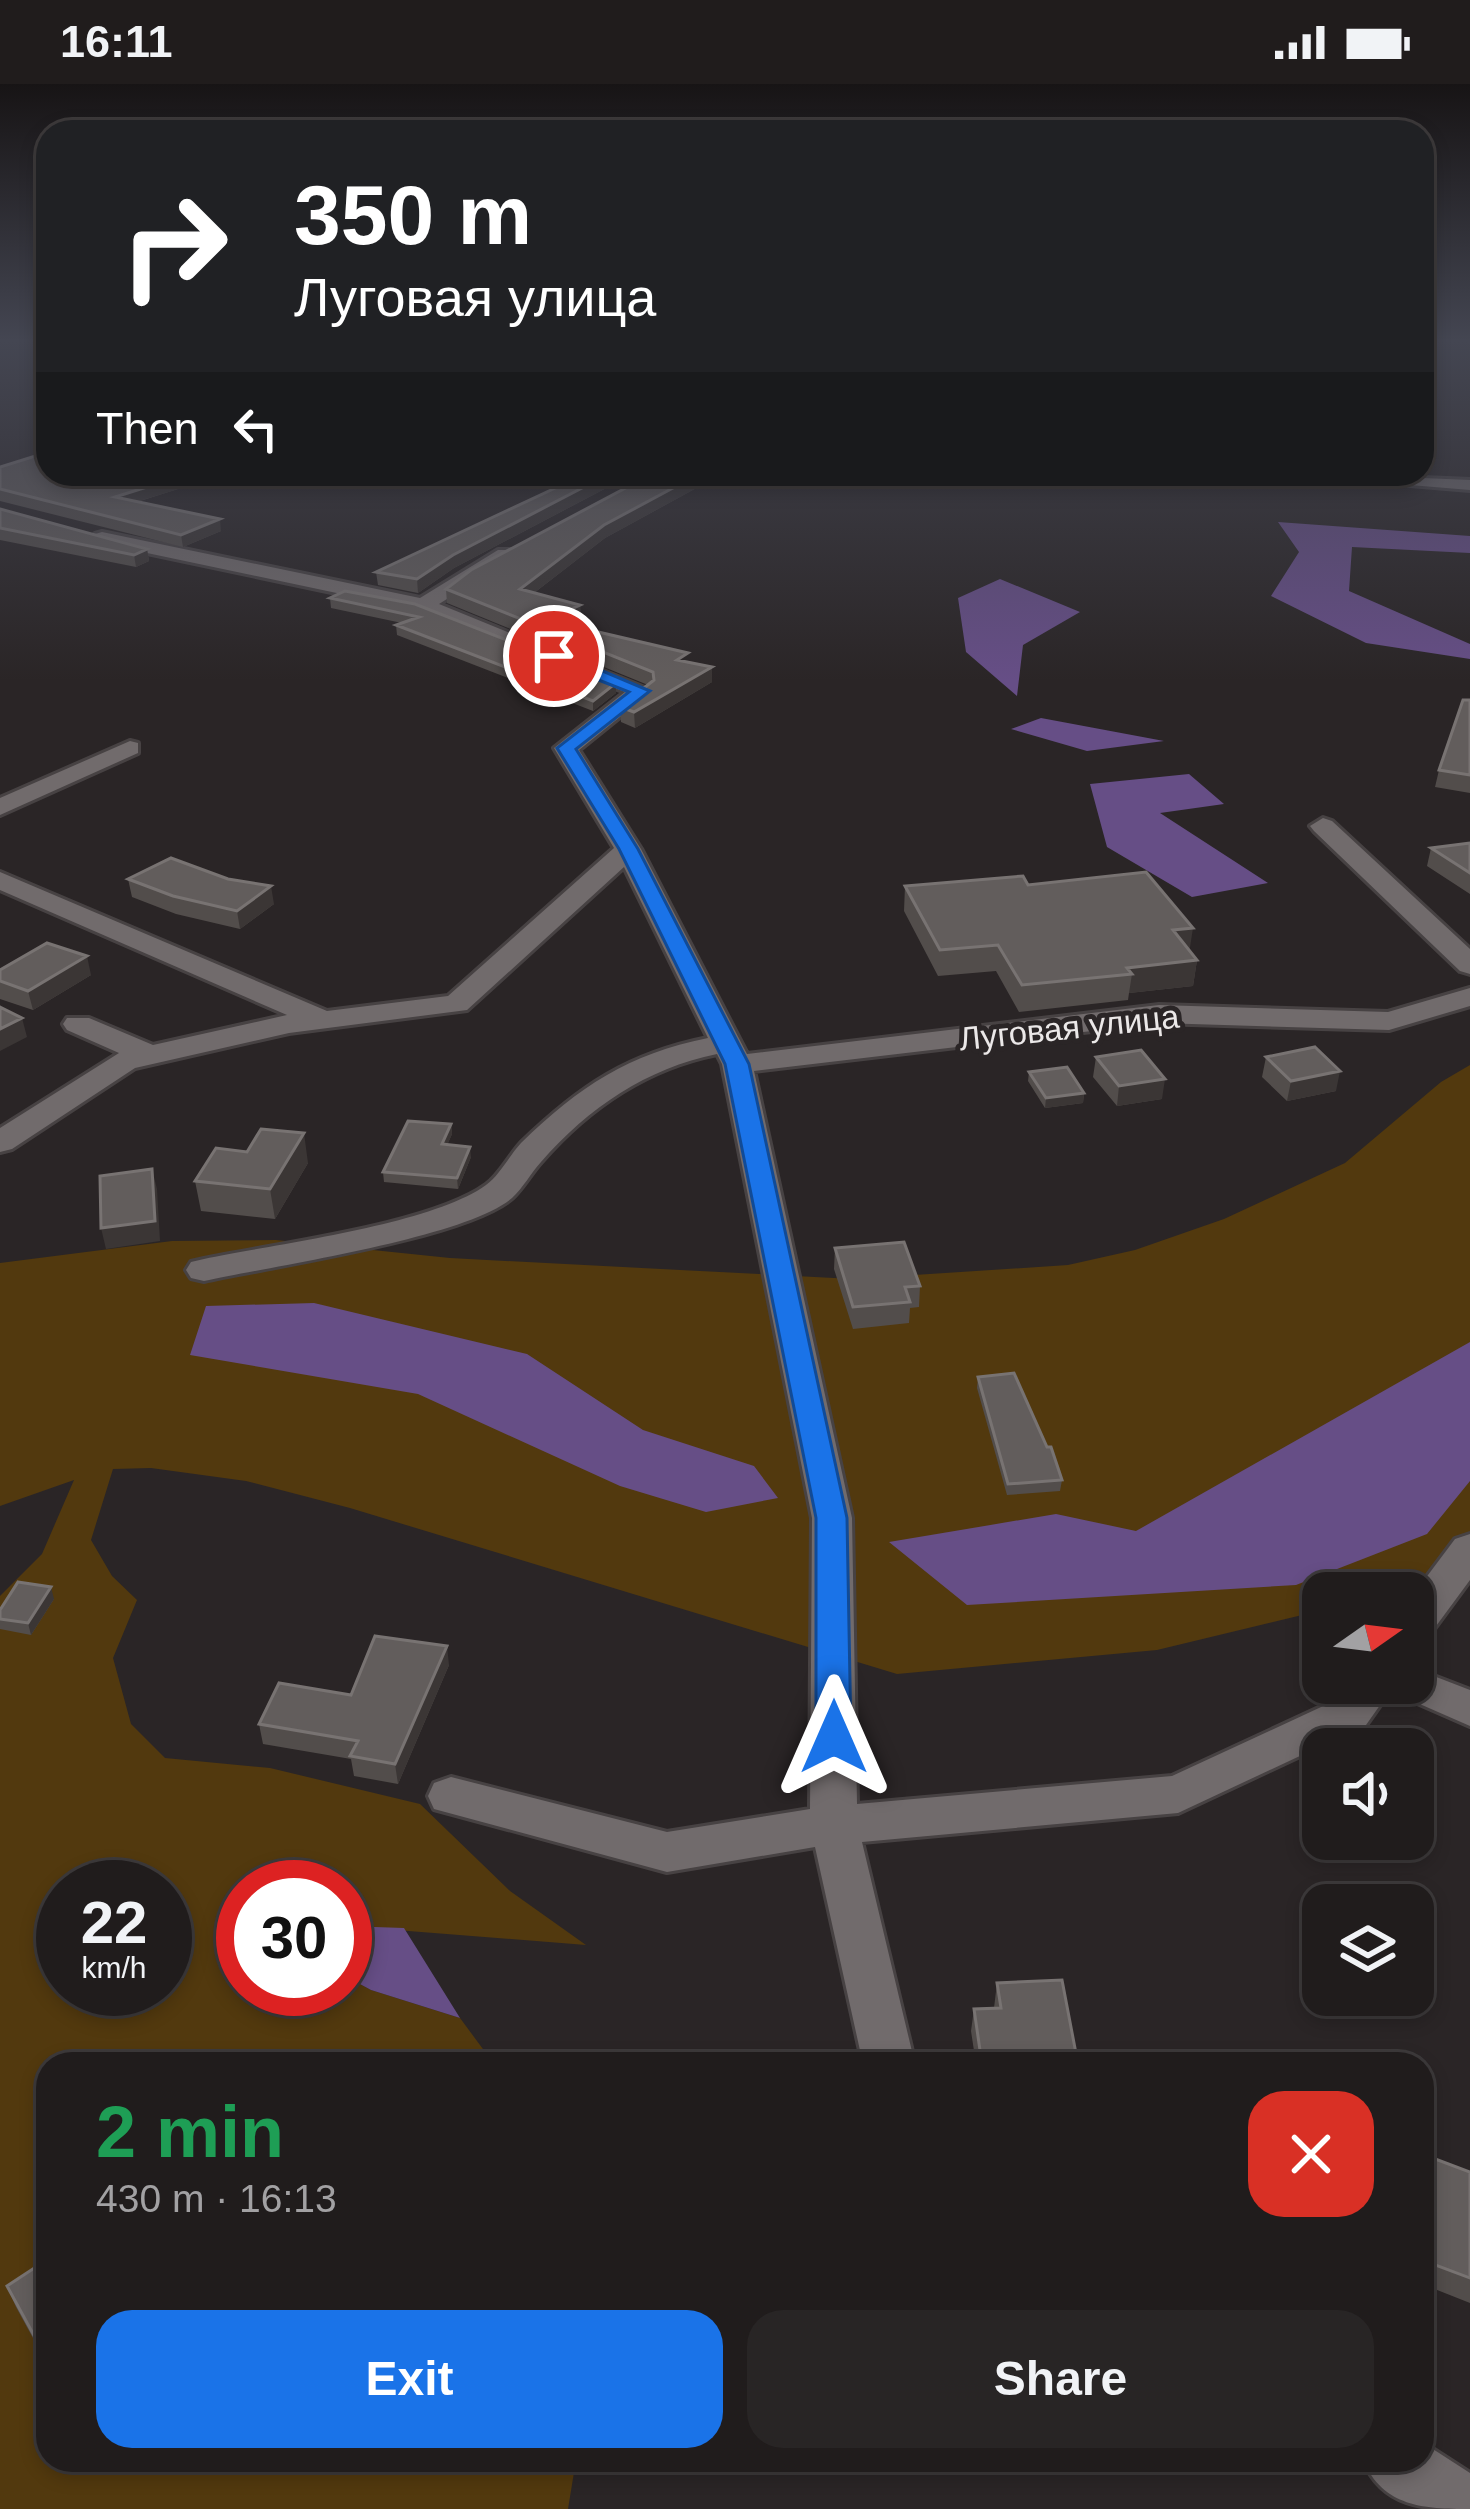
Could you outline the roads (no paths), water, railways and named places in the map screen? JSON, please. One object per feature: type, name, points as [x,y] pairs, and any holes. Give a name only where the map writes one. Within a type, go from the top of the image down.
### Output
[{"type":"street","points":[[1434,481],[1470,484]]},
{"type":"street","points":[[88,534],[423,605],[641,691],[566,748],[628,849],[732,1054],[832,1518],[834,1825],[886,2052]]},
{"type":"street","points":[[423,605],[463,576],[540,535]]},
{"type":"street","points":[[0,807],[130,748]]},
{"type":"street","points":[[1323,826],[1470,964]]},
{"type":"street","points":[[0,1142],[125,1061],[324,1020],[457,1004],[628,849]]},
{"type":"street","points":[[0,880],[324,1020]]},
{"type":"street","name":"Луговая улица","points":[[204,1270],[428,1223],[499,1192],[532,1152],[601,1090],[663,1055],[732,1054],[1159,1014],[1389,1021],[1470,997]]},
{"type":"street","points":[[78,1024],[149,1055]]},
{"type":"street","points":[[1434,1598],[1470,1549]]},
{"type":"street","points":[[1434,1694],[1470,1709]]},
{"type":"street","points":[[451,1796],[668,1852],[834,1825],[1178,1795],[1350,1713],[1357,1704]]},
{"type":"street","points":[[1412,2472],[1469,2509]]}]
